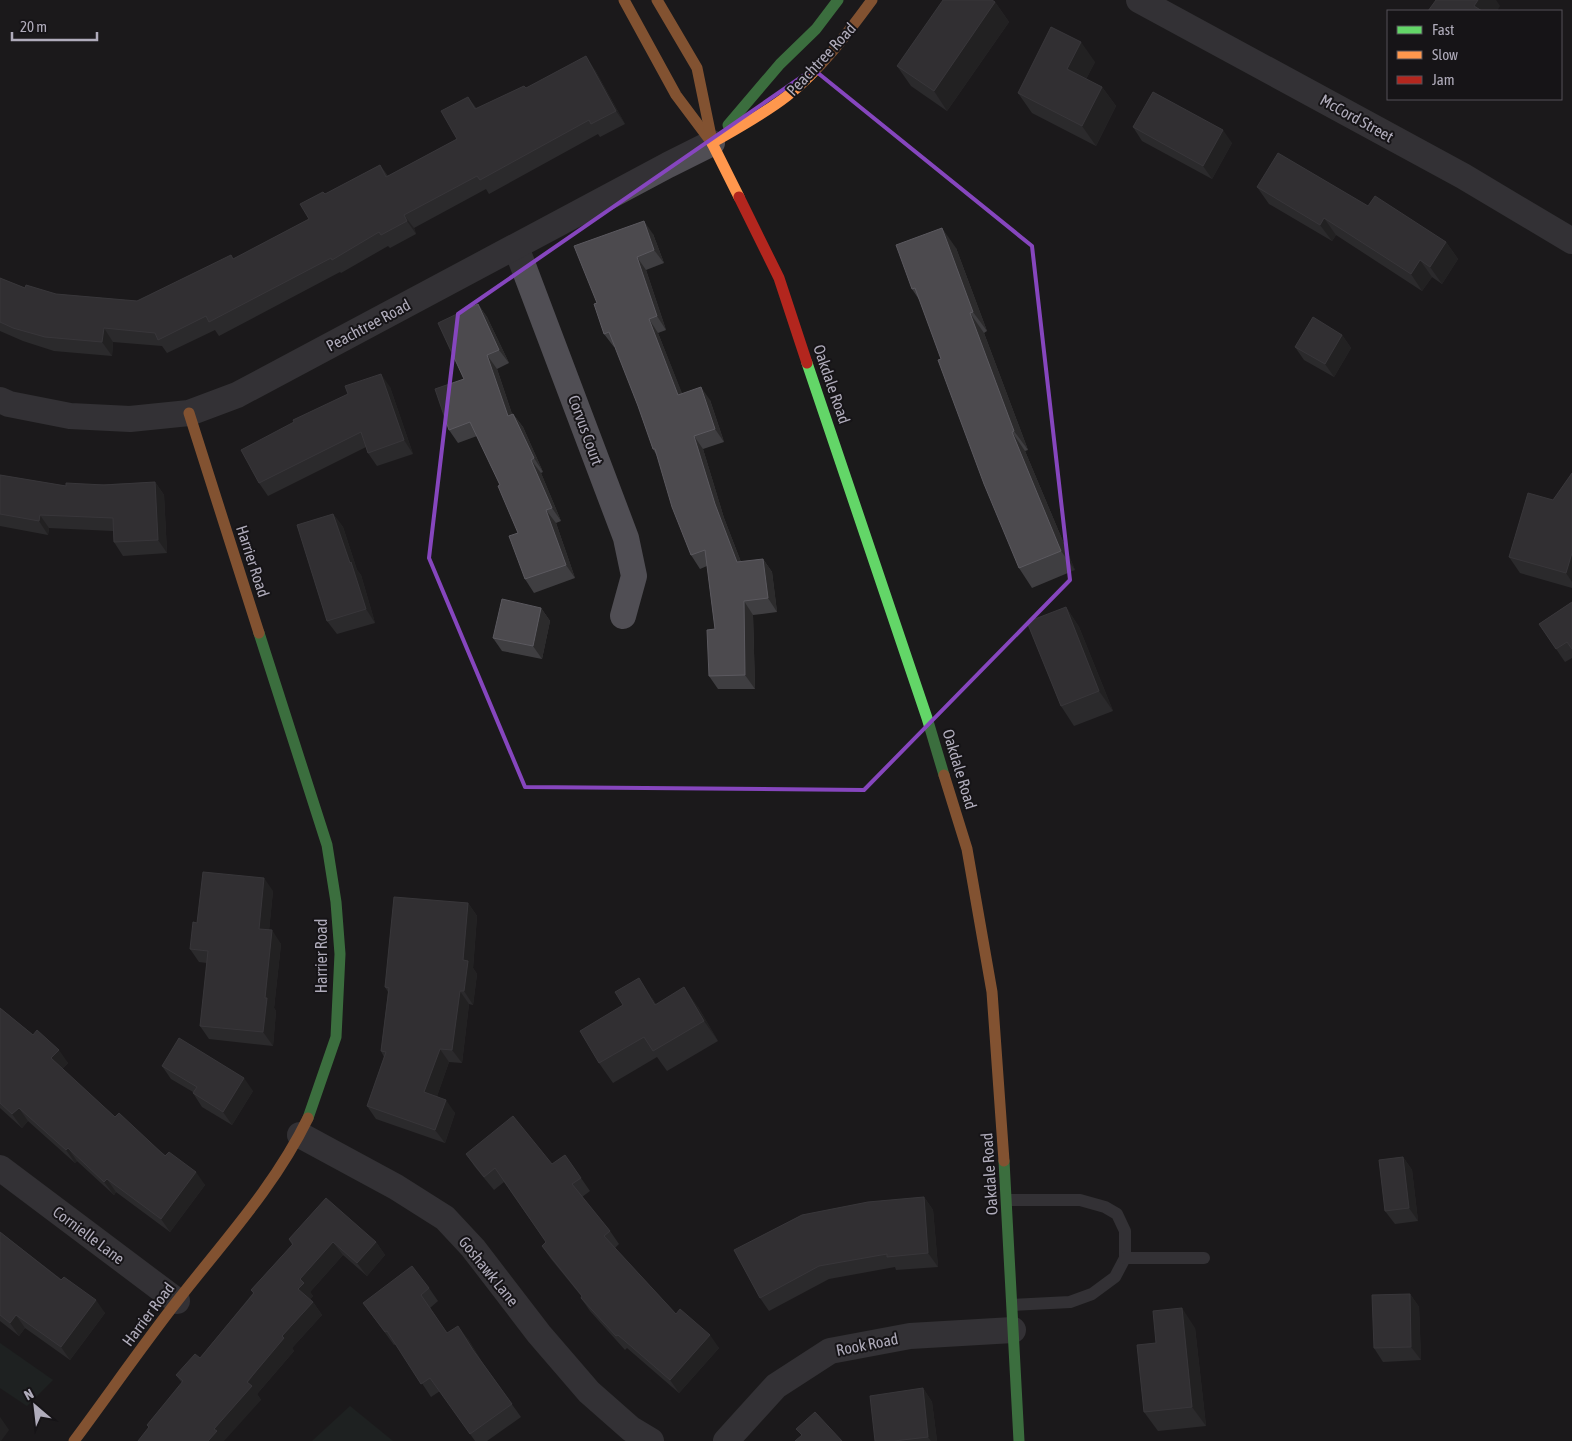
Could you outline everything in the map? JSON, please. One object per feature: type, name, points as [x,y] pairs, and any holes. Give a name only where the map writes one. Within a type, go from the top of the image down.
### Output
[{"type":"main road","name":"Oakdale Road","points":[[624,0],[676,95],[712,143],[779,278],[927,718],[967,849],[992,992],[1007,1200],[1019,1441]]},
{"type":"main road","name":"Oakdale Road","points":[[657,0],[697,68],[712,143]]},
{"type":"main road","name":"Peachtree Road","points":[[712,143],[780,64],[816,29],[838,0]]},
{"type":"main road","name":"Peachtree Road","points":[[712,143],[772,107],[800,85],[838,45],[872,0]]},
{"type":"main road","name":"Harrier Road","points":[[74,1441],[177,1301],[260,1198],[300,1136],[312,1111],[336,1037],[340,954],[336,902],[327,845],[189,413]]},
{"type":"street","name":"McCord Street","points":[[1139,0],[1463,176],[1572,241]]},
{"type":"street","name":"Peachtree Road","points":[[0,400],[9,404],[70,416],[130,419],[189,413],[236,395],[712,143]]},
{"type":"street","name":"Corvus Court","points":[[516,247],[626,538],[634,576],[624,616]]},
{"type":"street","name":"Goshawk Lane","points":[[300,1136],[396,1187],[445,1218],[473,1248],[539,1334],[589,1392],[631,1429],[651,1441]]},
{"type":"street","name":"Cornielle Lane","points":[[0,1168],[177,1301]]},
{"type":"street","name":"Rook Road","points":[[726,1441],[776,1386],[830,1351],[1013,1318]]},
{"type":"lane","points":[[1007,1200],[1080,1200],[1105,1207],[1116,1214],[1125,1231],[1125,1258],[1115,1277],[1092,1294],[1013,1318]]},
{"type":"lane","points":[[1125,1258],[1204,1258]]},
{"type":"highlighted area","points":[[813,69],[1032,246],[1070,580],[864,790],[525,787],[429,558],[458,314]]},
{"type":"shaded area","points":[[0,1343],[53,1380],[27,1406],[0,1388]]},
{"type":"shaded area","points":[[350,1406],[393,1441],[312,1441]]},
{"type":"building","points":[[943,0],[992,0],[995,2],[934,91],[897,66]]},
{"type":"building","points":[[1436,0],[1478,0],[1474,6],[1480,10],[1429,10]]},
{"type":"building","points":[[1051,27],[1081,42],[1067,69],[1102,87],[1082,126],[1018,93]]},
{"type":"building","points":[[586,56],[616,111],[591,124],[589,120],[480,180],[477,176],[404,215],[407,221],[381,235],[379,232],[332,260],[331,258],[209,322],[206,316],[158,340],[155,333],[104,328],[102,342],[45,337],[13,328],[0,322],[0,278],[25,288],[26,285],[56,294],[137,301],[231,255],[233,259],[309,219],[300,204],[323,192],[325,194],[380,165],[386,177],[457,139],[441,111],[468,97],[475,109],[524,86],[526,88]]},
{"type":"building","points":[[1153,92],[1223,130],[1203,166],[1133,127]]},
{"type":"building","points":[[1278,153],[1368,206],[1375,196],[1446,242],[1430,267],[1420,260],[1411,274],[1324,218],[1320,225],[1257,187]]},
{"type":"building","points":[[644,221],[654,250],[637,257],[657,316],[649,319],[678,395],[701,387],[715,429],[694,436],[715,504],[737,562],[763,559],[768,598],[744,601],[745,675],[709,676],[707,630],[715,629],[705,550],[691,555],[672,507],[655,449],[653,449],[609,332],[604,334],[594,304],[597,303],[574,246]]},
{"type":"building","points":[[942,228],[973,312],[970,313],[1014,431],[1012,432],[1061,551],[1019,568],[984,484],[938,360],[941,359],[915,288],[912,289],[896,245]]},
{"type":"building","points":[[478,304],[499,350],[487,355],[508,416],[513,414],[534,458],[531,460],[552,508],[546,510],[566,565],[525,579],[509,536],[518,533],[498,486],[500,485],[470,422],[449,430],[435,389],[464,379],[438,323]]},
{"type":"building","points":[[1313,317],[1342,335],[1325,364],[1295,347]]},
{"type":"building","points":[[381,374],[404,440],[368,453],[361,432],[259,483],[241,450],[294,422],[293,420],[348,394],[345,386]]},
{"type":"building","points":[[1572,473],[1572,553],[1566,573],[1509,557],[1528,493],[1553,500]]},
{"type":"building","points":[[0,475],[66,486],[66,483],[104,485],[155,482],[158,540],[114,542],[113,518],[40,515],[39,521],[0,514]]},
{"type":"building","points":[[333,514],[366,609],[327,621],[297,525]]},
{"type":"building","points":[[502,599],[541,608],[533,646],[493,638]]},
{"type":"building","points":[[1572,602],[1572,649],[1567,642],[1556,649],[1539,624]]},
{"type":"building","points":[[1066,607],[1099,691],[1061,706],[1027,622]]},
{"type":"building","points":[[203,872],[264,878],[259,929],[272,930],[263,1032],[200,1026],[208,951],[190,949],[193,922],[197,923]]},
{"type":"building","points":[[394,897],[468,903],[463,960],[468,961],[464,991],[460,991],[452,1050],[440,1049],[424,1092],[446,1100],[435,1130],[367,1106],[386,1052],[381,1051],[389,988],[385,987]]},
{"type":"building","points":[[639,978],[655,1005],[684,987],[704,1021],[653,1051],[644,1037],[599,1063],[580,1031],[623,1005],[615,992]]},
{"type":"building","points":[[0,1008],[33,1035],[37,1030],[59,1050],[51,1058],[115,1117],[119,1113],[165,1156],[169,1152],[196,1172],[161,1219],[107,1179],[104,1182],[68,1148],[66,1150],[19,1108],[12,1114],[0,1103]]},
{"type":"building","points":[[179,1038],[244,1078],[223,1112],[193,1093],[197,1087],[162,1066]]},
{"type":"building","points":[[513,1116],[552,1164],[565,1155],[581,1178],[572,1184],[610,1231],[604,1236],[676,1314],[680,1309],[710,1335],[670,1380],[618,1335],[616,1336],[581,1298],[582,1296],[542,1246],[546,1242],[495,1168],[484,1177],[466,1154]]},
{"type":"building","points":[[1403,1157],[1409,1208],[1385,1211],[1379,1160]]},
{"type":"building","points":[[924,1197],[928,1253],[887,1257],[887,1254],[819,1266],[760,1298],[734,1250],[802,1215],[868,1202]]},
{"type":"building","points":[[326,1198],[376,1242],[357,1263],[333,1242],[300,1279],[304,1283],[298,1289],[313,1302],[282,1336],[284,1338],[247,1382],[252,1386],[214,1429],[217,1431],[208,1441],[138,1441],[149,1427],[147,1425],[183,1381],[176,1375],[195,1354],[200,1358],[254,1293],[251,1290],[293,1244],[289,1239]]},
{"type":"building","points":[[0,1232],[61,1280],[64,1277],[96,1300],[61,1347],[16,1315],[10,1323],[0,1315]]},
{"type":"building","points":[[412,1266],[429,1288],[421,1295],[447,1333],[458,1326],[512,1404],[470,1434],[430,1378],[421,1384],[387,1331],[385,1332],[363,1303]]},
{"type":"building","points":[[1410,1294],[1411,1347],[1374,1348],[1372,1295]]},
{"type":"building","points":[[1182,1308],[1192,1407],[1144,1412],[1137,1345],[1156,1343],[1153,1311]]},
{"type":"building","points":[[923,1388],[928,1437],[875,1441],[870,1396]]},
{"type":"building","points":[[815,1412],[842,1441],[795,1441],[802,1435],[796,1429]]},
{"type":"traffic: fast","points":[[728,125],[780,64],[816,29],[838,0]]},
{"type":"traffic: fast","points":[[807,363],[927,718],[944,775]]},
{"type":"traffic: fast","points":[[259,633],[327,845],[336,902],[340,954],[336,1037],[308,1118]]},
{"type":"traffic: fast","points":[[1004,1161],[1019,1441]]},
{"type":"traffic: slow","points":[[624,0],[676,95],[712,143],[739,197]]},
{"type":"traffic: slow","points":[[657,0],[697,68],[711,136]]},
{"type":"traffic: slow","points":[[712,143],[751,121],[799,86],[833,51],[872,0]]},
{"type":"traffic: slow","points":[[189,413],[259,633]]},
{"type":"traffic: slow","points":[[944,775],[967,849],[992,992],[1004,1161]]},
{"type":"traffic: slow","points":[[74,1441],[165,1317],[264,1190],[295,1143],[308,1118]]},
{"type":"traffic: jam","points":[[739,197],[779,278],[807,363]]}]
